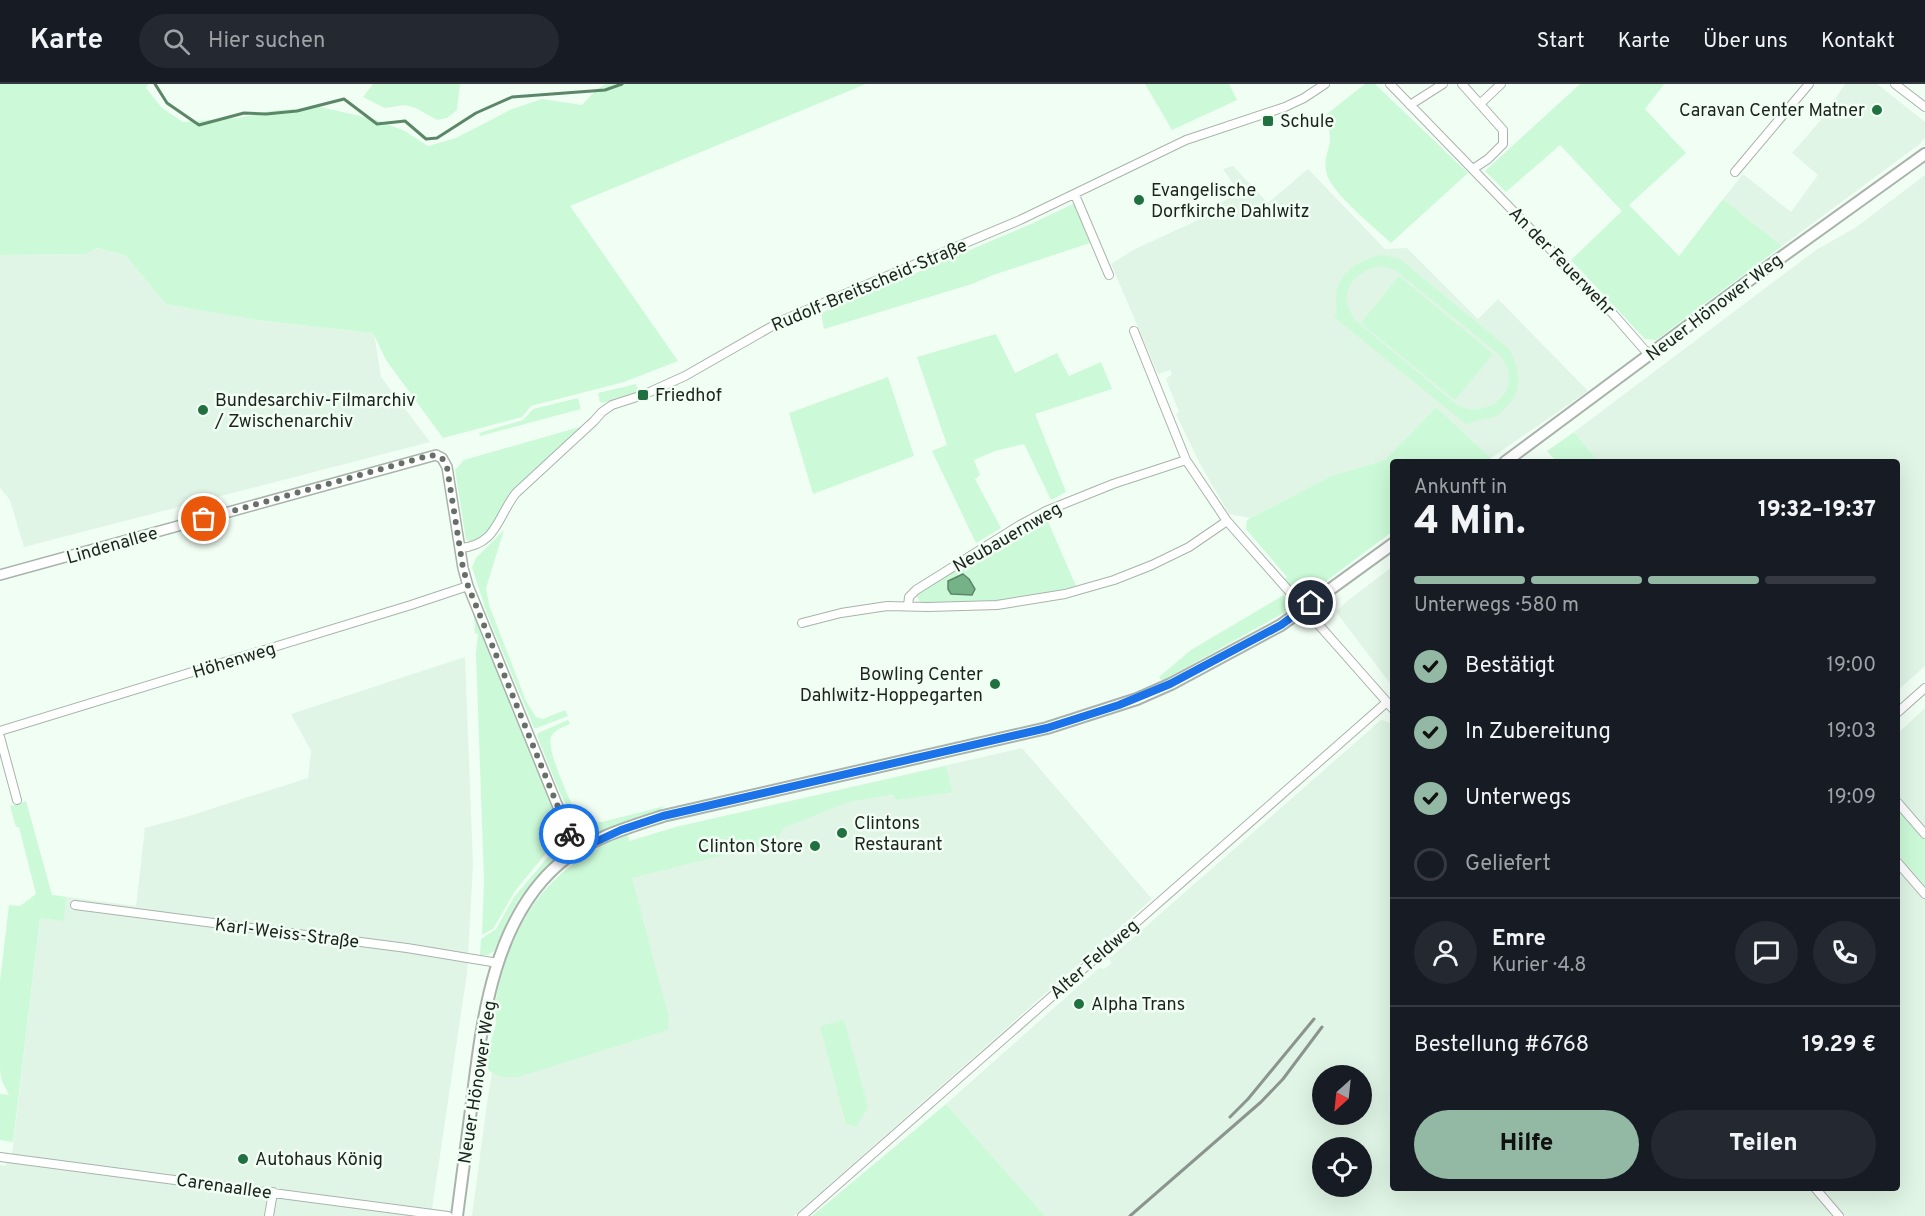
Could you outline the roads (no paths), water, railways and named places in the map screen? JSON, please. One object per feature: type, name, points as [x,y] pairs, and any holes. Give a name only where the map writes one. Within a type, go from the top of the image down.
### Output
[{"type":"main road","name":"Neuer Hönower Weg","points":[[1509,459],[1760,272],[1925,154]]},
{"type":"main road","name":"Neuer Hönower Weg","points":[[457,1216],[481,1035],[498,963],[509,934],[531,895],[560,863],[576,851],[621,830],[663,816],[1047,728],[1102,711],[1170,684],[1281,625],[1390,546]]},
{"type":"street","name":"Rudolf-Breitscheid-Straße","points":[[460,548],[476,546],[483,542],[492,533],[507,504],[516,493],[612,405],[643,395],[685,376],[783,320],[1075,195],[1186,140],[1285,107],[1325,84]]},
{"type":"street","name":"An der Feuerwehr","points":[[1390,84],[1650,354]]},
{"type":"street","points":[[1410,105],[1443,84]]},
{"type":"street","points":[[1462,84],[1503,130],[1503,144],[1488,159],[1473,169]]},
{"type":"street","points":[[1480,104],[1501,84]]},
{"type":"street","points":[[1735,172],[1809,84]]},
{"type":"street","points":[[1895,84],[1925,107]]},
{"type":"street","points":[[1075,195],[1109,275]]},
{"type":"street","points":[[1134,331],[1186,460],[1227,521],[1390,705]]},
{"type":"street","name":"Lindenallee","points":[[0,575],[431,455],[442,458],[447,467],[460,548]]},
{"type":"street","name":"Neubauernweg","points":[[908,606],[909,597],[916,590],[1046,511],[1113,484],[1186,460]]},
{"type":"street","points":[[802,623],[860,609],[997,605],[1065,594],[1114,580],[1152,565],[1189,547],[1227,521]]},
{"type":"street","points":[[460,548],[468,586],[576,851]]},
{"type":"street","name":"Höhenweg","points":[[0,731],[468,586]]},
{"type":"street","points":[[1900,710],[1925,688]]},
{"type":"street","name":"Alter Feldweg","points":[[802,1216],[1387,702]]},
{"type":"street","points":[[0,737],[17,800]]},
{"type":"street","points":[[1900,805],[1925,834]]},
{"type":"street","points":[[1900,865],[1925,894]]},
{"type":"street","name":"Karl-Weiss-Straße","points":[[75,905],[407,948],[498,963]]},
{"type":"street","name":"Carenaallee","points":[[0,1157],[447,1216]]},
{"type":"street","points":[[1818,1191],[1839,1216]]},
{"type":"street","points":[[269,1216],[273,1192]]},
{"type":"waterway","points":[[155,84],[167,103],[199,125],[244,113],[266,114],[297,111],[344,99],[377,124],[405,121],[426,139],[437,138],[476,113],[512,97],[605,90],[622,84]]},
{"type":"railway","points":[[1230,1117],[1248,1099],[1314,1019]]},
{"type":"railway","points":[[1130,1216],[1261,1102],[1283,1079],[1322,1027]]},
{"type":"place","name":"Caravan Center Matner","points":[[1877,110]]},
{"type":"place","name":"Schule","points":[[1268,121]]},
{"type":"place","name":"Evangelische Dorfkirche Dahlwitz","points":[[1139,200]]},
{"type":"place","name":"Friedhof","points":[[643,395]]},
{"type":"place","name":"Bundesarchiv-Filmarchiv / Zwischenarchiv","points":[[203,410]]},
{"type":"place","name":"Bowling Center Dahlwitz-Hoppegarten","points":[[995,684]]},
{"type":"place","name":"Clintons Restaurant","points":[[842,833]]},
{"type":"place","name":"Clinton Store","points":[[815,846]]},
{"type":"place","name":"Alpha Trans","points":[[1079,1004]]},
{"type":"place","name":"Autohaus König","points":[[243,1159]]}]
